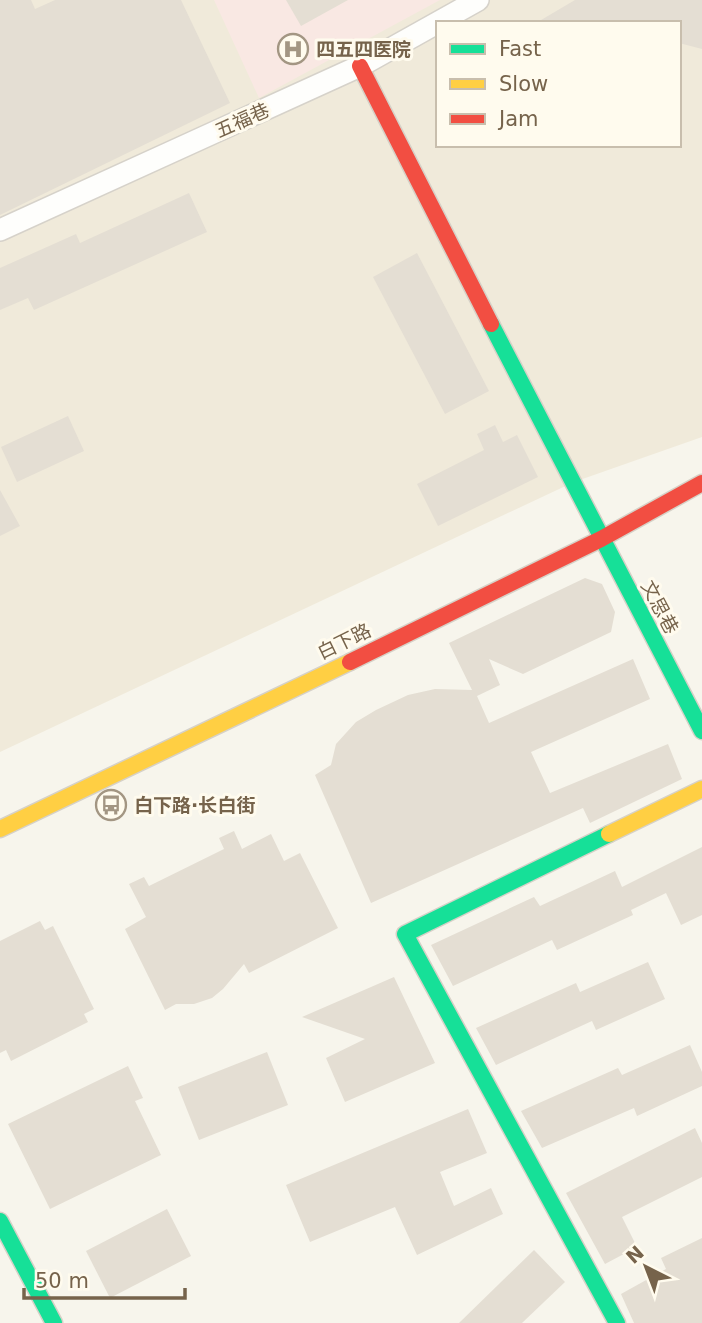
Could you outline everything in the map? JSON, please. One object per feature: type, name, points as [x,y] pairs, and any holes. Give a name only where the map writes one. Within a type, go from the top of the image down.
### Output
[{"type":"street","name":"五福巷","points":[[440,21],[478,0]]},
{"type":"street","name":"五福巷","points":[[0,230],[360,66],[436,23]]},
{"type":"street","name":"文思巷","points":[[360,66],[702,731]]},
{"type":"street","name":"白下路","points":[[0,829],[215,728],[601,539],[702,483]]},
{"type":"street","points":[[617,1323],[405,934],[702,789]]},
{"type":"street","points":[[0,1221],[54,1323]]},
{"type":"shaded area","points":[[0,0],[702,0],[702,437],[574,482],[0,752]]},
{"type":"shaded area","name":"四五四医院","points":[[214,0],[440,0],[259,98]]},
{"type":"building","points":[[0,0],[31,0],[35,9],[55,0],[181,0],[230,103],[0,215]]},
{"type":"building","points":[[286,0],[348,0],[301,26]]},
{"type":"building","points":[[575,0],[702,0],[702,49],[681,44],[681,21],[539,21]]},
{"type":"building","points":[[189,193],[207,232],[34,310],[28,298],[0,310],[0,268],[76,234],[80,243]]},
{"type":"building","points":[[417,253],[489,391],[445,414],[373,277]]},
{"type":"building","points":[[68,416],[84,451],[17,482],[1,447]]},
{"type":"building","points":[[495,425],[503,442],[517,435],[538,477],[438,526],[417,484],[484,450],[477,434]]},
{"type":"building","points":[[0,490],[20,526],[0,536]]},
{"type":"building","points":[[585,578],[602,584],[615,612],[611,632],[523,674],[489,659],[500,685],[477,696],[489,723],[633,659],[650,699],[531,752],[550,793],[668,744],[682,779],[590,823],[583,808],[371,903],[315,775],[331,765],[336,744],[356,722],[376,710],[408,695],[435,689],[472,690],[449,643]]},
{"type":"building","points":[[234,831],[242,849],[271,834],[284,861],[300,853],[338,928],[249,973],[244,964],[212,998],[194,1004],[176,1004],[165,1010],[125,929],[146,917],[129,884],[144,877],[149,886],[224,849],[219,838]]},
{"type":"building","points":[[702,847],[702,915],[681,925],[666,893],[631,910],[633,915],[557,950],[552,940],[453,986],[431,945],[534,897],[540,906],[615,871],[622,887]]},
{"type":"building","points":[[40,921],[45,930],[53,926],[94,1009],[84,1014],[88,1022],[11,1061],[6,1050],[0,1053],[0,941]]},
{"type":"building","points":[[648,962],[665,999],[596,1030],[592,1021],[496,1065],[476,1028],[576,983],[580,992]]},
{"type":"building","points":[[394,977],[435,1063],[345,1102],[326,1058],[365,1039],[302,1017]]},
{"type":"building","points":[[690,1045],[702,1072],[702,1086],[637,1116],[634,1108],[542,1148],[521,1111],[618,1068],[622,1075]]},
{"type":"building","points":[[267,1052],[288,1105],[199,1140],[178,1087]]},
{"type":"building","points":[[128,1066],[143,1098],[135,1101],[161,1155],[50,1209],[8,1124]]},
{"type":"building","points":[[468,1109],[487,1153],[440,1172],[454,1206],[491,1188],[503,1214],[417,1255],[395,1207],[310,1242],[286,1185]]},
{"type":"building","points":[[695,1128],[702,1143],[702,1177],[622,1217],[637,1247],[605,1264],[566,1193]]},
{"type":"building","points":[[167,1209],[191,1256],[110,1298],[86,1251]]},
{"type":"building","points":[[702,1238],[702,1323],[634,1323],[621,1294],[666,1269],[661,1258]]},
{"type":"building","points":[[534,1250],[565,1282],[522,1323],[459,1323]]},
{"type":"traffic: fast","points":[[491,324],[702,731]]},
{"type":"traffic: fast","points":[[609,834],[405,934],[617,1323]]},
{"type":"traffic: fast","points":[[0,1221],[54,1323]]},
{"type":"traffic: slow","points":[[0,829],[350,662]]},
{"type":"traffic: slow","points":[[609,834],[702,789]]},
{"type":"traffic: jam","points":[[360,66],[491,324]]},
{"type":"traffic: jam","points":[[350,662],[601,539],[702,483]]},
{"type":"place","name":"四五四医院","points":[[293,49]]},
{"type":"place","name":"白下路·长白街","points":[[111,805]]}]
